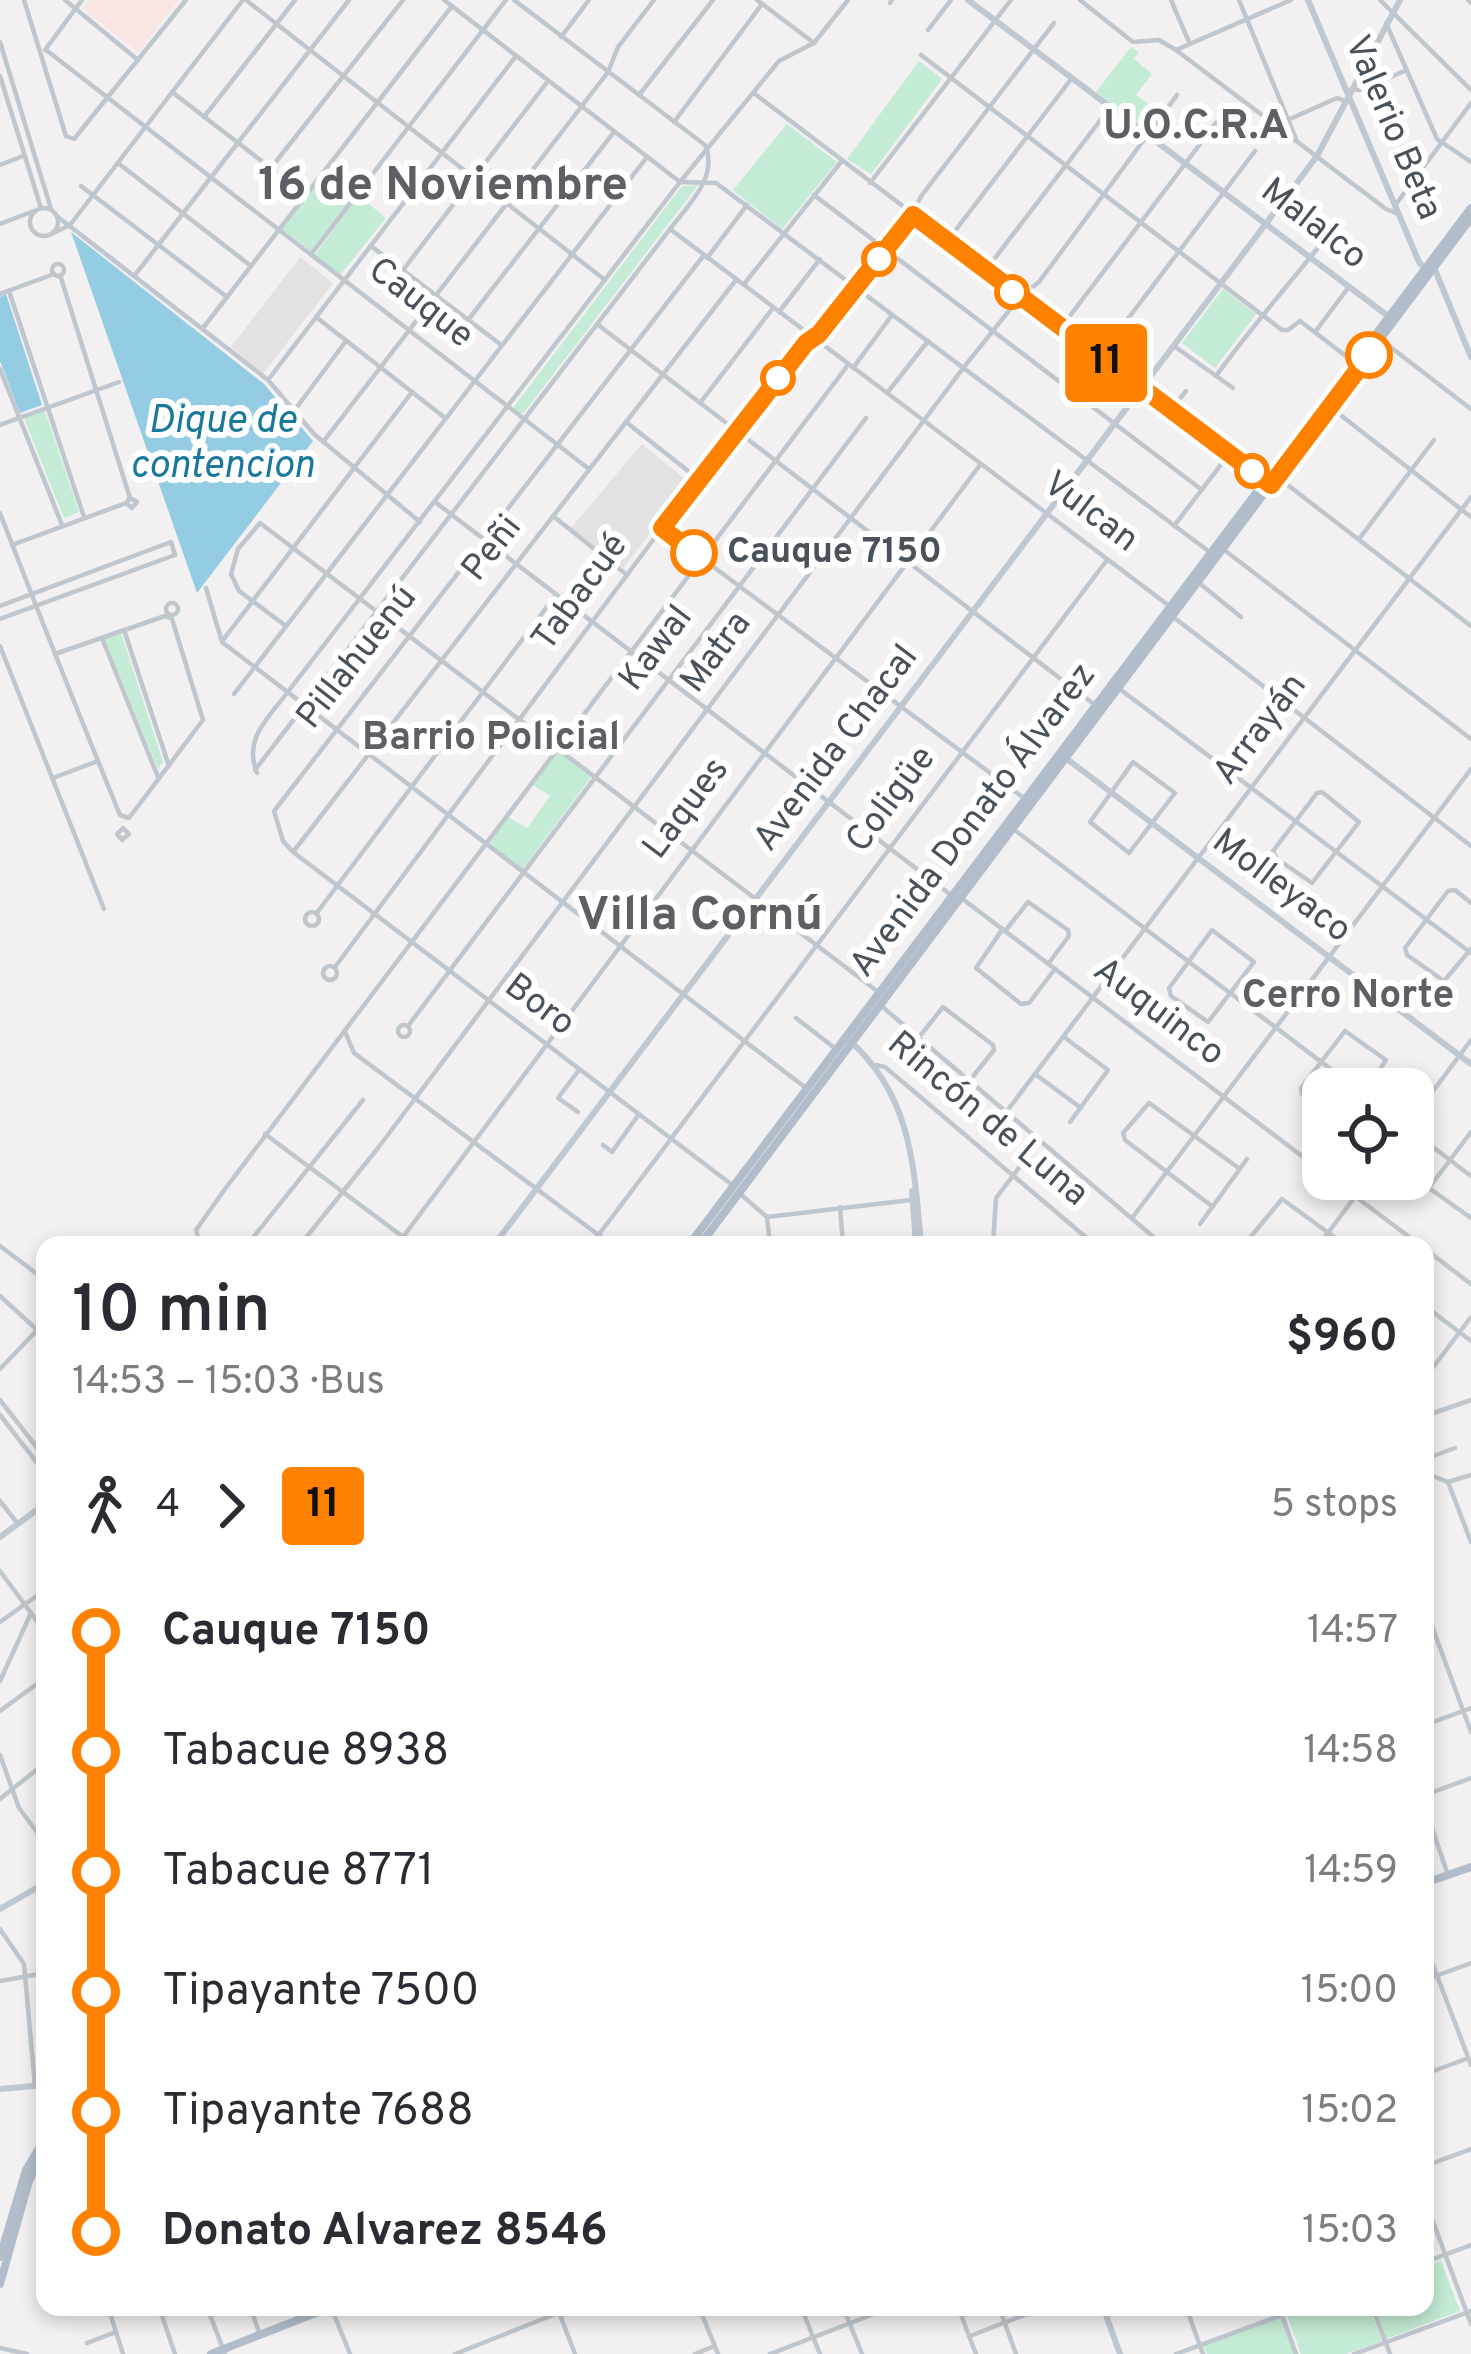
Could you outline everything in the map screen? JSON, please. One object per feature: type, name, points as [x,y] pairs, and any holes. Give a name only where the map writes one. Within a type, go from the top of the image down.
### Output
[{"type":"main road","name":"Malalco","points":[[968,0],[1392,319]]},
{"type":"main road","name":"Valerio Beta","points":[[1308,0],[1400,214],[1470,352]]},
{"type":"main road","name":"Avenida Chacal","points":[[501,1236],[1317,156],[1400,0]]},
{"type":"main road","name":"Avenida Donato Álvarez","points":[[697,1236],[1118,687],[1471,208]]},
{"type":"main road","name":"Avenida Donato Álvarez","points":[[1430,268],[1471,218]]},
{"type":"main road","name":"Avenida Donato Álvarez","points":[[1327,405],[1378,338]]},
{"type":"main road","name":"Avenida Donato Álvarez","points":[[1062,755],[1095,705],[1198,582],[1217,549]]},
{"type":"main road","name":"Molleyaco","points":[[1062,755],[1471,1064]]},
{"type":"main road","name":"Avenida Donato Álvarez","points":[[956,896],[1011,828],[1027,800]]},
{"type":"main road","name":"Avenida Donato Álvarez","points":[[706,1236],[806,1088],[848,1039]]},
{"type":"main road","name":"Rincón de Luna","points":[[848,1039],[876,1065]]},
{"type":"main road","points":[[876,1065],[903,1119],[918,1236]]},
{"type":"main road","points":[[0,1537],[36,1511]]},
{"type":"main road","points":[[1434,1880],[1471,1867]]},
{"type":"main road","points":[[0,1910],[36,1888]]},
{"type":"main road","points":[[0,2089],[35,2086]]},
{"type":"main road","points":[[0,2257],[26,2170],[36,2153]]},
{"type":"main road","points":[[0,2284],[36,2167]]},
{"type":"main road","points":[[211,2354],[307,2316]]},
{"type":"main road","points":[[1106,2316],[1120,2354]]},
{"type":"street","points":[[24,0],[70,139],[78,137],[185,0]]},
{"type":"street","points":[[64,0],[138,60]]},
{"type":"street","points":[[43,51],[82,0]]},
{"type":"street","points":[[1,224],[16,222],[40,235],[70,226],[245,0],[605,280]]},
{"type":"street","points":[[204,117],[295,0]]},
{"type":"street","points":[[134,276],[349,0]]},
{"type":"street","points":[[271,168],[403,0]]},
{"type":"street","points":[[444,0],[680,182],[716,183],[747,205],[1174,526],[1217,549],[1471,739]]},
{"type":"street","points":[[561,37],[589,0]]},
{"type":"street","points":[[323,442],[608,72],[618,47],[654,0]]},
{"type":"street","points":[[639,95],[712,0]]},
{"type":"street","points":[[709,151],[706,181],[256,771],[251,754],[254,737],[287,693],[680,182],[779,61],[814,44],[848,0]]},
{"type":"street","points":[[928,30],[951,0]]},
{"type":"street","points":[[870,183],[1011,0]]},
{"type":"street","points":[[1080,0],[1133,42],[1159,40],[1176,50],[1386,209],[1400,214]]},
{"type":"street","points":[[1093,9],[1098,0]]},
{"type":"street","points":[[1171,0],[1190,42]]},
{"type":"street","points":[[1239,0],[1296,140]]},
{"type":"street","points":[[1176,50],[1292,0]]},
{"type":"street","points":[[1380,0],[1471,91]]},
{"type":"street","points":[[311,254],[482,30],[516,1],[709,151]]},
{"type":"street","points":[[674,122],[759,2],[814,44]]},
{"type":"street","points":[[203,328],[452,6]]},
{"type":"street","name":"Tabacué","points":[[335,967],[662,528],[886,251],[922,195],[1054,23]]},
{"type":"street","points":[[1386,23],[1441,143],[1471,163]]},
{"type":"street","points":[[0,42],[51,209],[268,380],[323,442],[420,522]]},
{"type":"street","name":"Cauque","points":[[43,51],[109,97],[590,470]]},
{"type":"street","points":[[268,380],[516,56]]},
{"type":"street","points":[[921,56],[1284,331],[1300,321],[1355,363]]},
{"type":"street","points":[[1290,118],[1407,70]]},
{"type":"street","points":[[0,76],[38,209]]},
{"type":"street","points":[[946,242],[1072,78]]},
{"type":"street","points":[[403,270],[548,81]]},
{"type":"street","points":[[172,92],[306,195]]},
{"type":"street","points":[[753,93],[1099,358],[1229,454],[1359,538],[1471,626]]},
{"type":"street","name":"Matra","points":[[308,1236],[964,368],[1020,297],[1039,282],[1177,95]]},
{"type":"street","points":[[4,103],[17,98]]},
{"type":"street","points":[[1396,204],[1471,103]]},
{"type":"street","points":[[985,272],[1110,106]]},
{"type":"street","points":[[1060,329],[1216,123]]},
{"type":"street","points":[[468,320],[614,132]]},
{"type":"street","points":[[1099,358],[1255,151]]},
{"type":"street","points":[[0,165],[24,155]]},
{"type":"street","points":[[234,694],[647,158]]},
{"type":"street","name":"Peñi","points":[[293,852],[663,375],[841,162]]},
{"type":"street","points":[[117,163],[251,266]]},
{"type":"street","points":[[81,186],[227,297]]},
{"type":"street","points":[[814,195],[1202,490]]},
{"type":"street","name":"Pillahuenú","points":[[274,808],[747,205]]},
{"type":"street","points":[[1,224],[38,209],[51,209]]},
{"type":"street","points":[[32,228],[31,217],[38,209]]},
{"type":"street","points":[[53,233],[58,217]]},
{"type":"street","points":[[1216,376],[1340,220]]},
{"type":"street","name":"Vulcan","points":[[670,229],[1107,560],[1471,846]]},
{"type":"street","points":[[371,246],[501,345]]},
{"type":"street","points":[[700,404],[820,259]]},
{"type":"street","points":[[0,294],[57,275],[128,500],[12,545]]},
{"type":"street","points":[[1315,332],[1348,287]]},
{"type":"street","points":[[9,291],[84,517]]},
{"type":"street","points":[[199,1236],[196,1233],[265,1134],[776,460],[893,314]]},
{"type":"street","points":[[316,317],[445,417]]},
{"type":"street","points":[[597,324],[1095,705]]},
{"type":"street","points":[[1378,338],[1471,409]]},
{"type":"street","points":[[294,411],[346,340]]},
{"type":"street","points":[[887,393],[928,340]]},
{"type":"street","points":[[1174,346],[1233,388]]},
{"type":"street","points":[[0,369],[62,525]]},
{"type":"street","points":[[0,425],[119,382]]},
{"type":"street","points":[[1171,410],[1186,391]]},
{"type":"street","points":[[221,642],[412,392]]},
{"type":"street","points":[[1327,405],[1471,517]]},
{"type":"street","name":"Kawal","points":[[408,1026],[866,418]]},
{"type":"street","points":[[626,422],[699,480]]},
{"type":"street","points":[[1359,538],[1434,440]]},
{"type":"street","points":[[1174,526],[1229,454]]},
{"type":"street","name":"Laques","points":[[404,1236],[544,1043],[980,465]]},
{"type":"street","name":"Arrayán","points":[[1007,1111],[1471,497]]},
{"type":"street","name":"Auquinco","points":[[435,502],[1302,1156]]},
{"type":"street","points":[[0,513],[123,818],[123,828]]},
{"type":"street","points":[[553,516],[628,575]]},
{"type":"street","points":[[286,626],[239,591],[231,574],[238,549],[260,523],[817,945],[1153,1236]]},
{"type":"street","points":[[662,528],[1027,800]]},
{"type":"street","points":[[0,606],[171,542],[175,555],[0,619]]},
{"type":"street","name":"Coligüe","points":[[598,1235],[1107,560]]},
{"type":"street","points":[[1198,582],[1241,616]]},
{"type":"street","points":[[206,588],[221,642],[806,1088]]},
{"type":"street","points":[[316,914],[555,596]]},
{"type":"street","points":[[56,654],[169,615],[202,720],[131,815],[123,818]]},
{"type":"street","points":[[124,630],[169,766]]},
{"type":"street","points":[[102,638],[159,779]]},
{"type":"street","points":[[0,646],[104,909]]},
{"type":"street","points":[[1118,687],[1338,854],[1426,920],[1470,951],[1448,979],[1440,980],[1405,951],[1426,920],[1450,890],[1471,903]]},
{"type":"street","points":[[53,778],[98,761]]},
{"type":"street","points":[[1138,762],[1175,793],[1154,824],[1129,853],[1091,826],[1130,764],[1138,762]]},
{"type":"street","points":[[1132,1218],[1471,769]]},
{"type":"street","points":[[1319,792],[1358,818],[1359,826],[1338,854],[1312,883],[1276,858],[1274,847],[1319,792]]},
{"type":"street","name":"Boro","points":[[274,808],[283,841],[293,852],[767,1216]]},
{"type":"street","points":[[1011,828],[1329,1068]]},
{"type":"street","points":[[1031,902],[1069,933],[1051,967],[1029,1003],[1021,1004],[976,968],[1025,903],[1031,902]]},
{"type":"street","points":[[1214,930],[1254,962],[1232,994],[1211,1021],[1205,1021],[1169,993],[1214,930]]},
{"type":"street","points":[[920,1036],[946,1008],[993,1045],[971,1079]]},
{"type":"street","points":[[796,1018],[836,1049]]},
{"type":"street","points":[[345,1030],[354,1053],[598,1235]]},
{"type":"street","points":[[1315,1068],[1342,1033],[1349,1032],[1386,1060],[1380,1068]]},
{"type":"street","points":[[1064,1037],[1108,1070],[1070,1122]]},
{"type":"street","points":[[1434,1090],[1471,1040]]},
{"type":"street","name":"Rincón de Luna","points":[[876,1065],[885,1067],[1085,1236]]},
{"type":"street","points":[[578,1112],[558,1098],[579,1070]]},
{"type":"street","points":[[1035,1074],[1082,1108]]},
{"type":"street","points":[[254,1236],[363,1100]]},
{"type":"street","points":[[1213,1207],[1122,1136],[1149,1103],[1240,1169]]},
{"type":"street","points":[[603,1145],[612,1152],[639,1114]]},
{"type":"street","points":[[1471,1132],[1429,1188],[1471,1218]]},
{"type":"street","points":[[265,1134],[400,1236]]},
{"type":"street","points":[[994,1236],[996,1198],[1040,1139]]},
{"type":"street","points":[[1434,1148],[1471,1176]]},
{"type":"street","points":[[1200,1224],[1247,1159]]},
{"type":"street","points":[[1251,1236],[1282,1199],[1333,1236]]},
{"type":"street","points":[[769,1236],[767,1216],[914,1200]]},
{"type":"street","points":[[1325,1236],[1352,1200]]},
{"type":"street","points":[[1360,1200],[1408,1236]]},
{"type":"street","points":[[840,1207],[842,1236]]},
{"type":"street","points":[[0,1246],[36,1273]]},
{"type":"street","points":[[1434,1256],[1471,1284]]},
{"type":"street","points":[[0,1296],[36,1329]]},
{"type":"street","points":[[1434,1313],[1471,1341]]},
{"type":"street","points":[[1434,1361],[1471,1317]]},
{"type":"street","points":[[0,1369],[36,1331]]},
{"type":"street","points":[[0,1400],[36,1446]]},
{"type":"street","points":[[1434,1413],[1471,1400]]},
{"type":"street","points":[[0,1415],[36,1461]]},
{"type":"street","points":[[1434,1456],[1455,1448]]},
{"type":"street","points":[[1434,1477],[1448,1482],[1471,1475]]},
{"type":"street","points":[[1448,1482],[1471,1542]]},
{"type":"street","points":[[0,1501],[17,1525]]},
{"type":"street","points":[[0,1571],[36,1619]]},
{"type":"street","points":[[0,1622],[36,1596]]},
{"type":"street","points":[[0,1681],[32,1613]]},
{"type":"street","points":[[1434,1632],[1471,1732]]},
{"type":"street","points":[[0,1711],[36,1685]]},
{"type":"street","points":[[1434,1722],[1471,1708]]},
{"type":"street","points":[[0,1756],[11,1790],[36,1832]]},
{"type":"street","points":[[0,1799],[36,1770]]},
{"type":"street","points":[[1434,1792],[1471,1778]]},
{"type":"street","points":[[1434,1834],[1448,1875]]},
{"type":"street","points":[[0,1929],[22,1958],[27,1979],[35,2086]]},
{"type":"street","points":[[1434,1976],[1471,1963]]},
{"type":"street","points":[[1434,1967],[1470,2060],[1434,2071]]},
{"type":"street","points":[[0,1981],[36,1976]]},
{"type":"street","points":[[1434,2163],[1471,2149]]},
{"type":"street","points":[[1434,2224],[1471,2324]]},
{"type":"street","points":[[1434,2258],[1471,2245]]},
{"type":"street","points":[[1354,2354],[1469,2312]]},
{"type":"street","points":[[111,2316],[123,2354]]},
{"type":"street","points":[[162,2316],[175,2354]]},
{"type":"street","points":[[210,2316],[223,2352]]},
{"type":"street","points":[[253,2316],[260,2335]]},
{"type":"street","points":[[335,2316],[350,2354]]},
{"type":"street","points":[[455,2354],[544,2316]]},
{"type":"street","points":[[560,2316],[575,2354]]},
{"type":"street","points":[[695,2354],[716,2350],[703,2316]]},
{"type":"street","points":[[805,2316],[820,2354]]},
{"type":"street","points":[[847,2316],[862,2354]]},
{"type":"street","points":[[770,2354],[868,2316]]},
{"type":"street","points":[[962,2316],[976,2354]]},
{"type":"street","points":[[1003,2316],[1016,2354]]},
{"type":"street","points":[[970,2336],[1021,2316]]},
{"type":"street","points":[[1189,2316],[1203,2354]]},
{"type":"street","points":[[1176,2354],[1279,2316]]},
{"type":"street","points":[[1282,2316],[1296,2354]]},
{"type":"street","points":[[1375,2316],[1390,2354]]},
{"type":"street","points":[[87,2343],[116,2332]]},
{"type":"street","points":[[0,2348],[27,2354]]},
{"type":"shaded area","points":[[90,0],[179,0],[138,52],[83,9]]},
{"type":"shaded area","points":[[300,257],[333,283],[263,374],[231,347]]},
{"type":"shaded area","points":[[642,444],[690,483],[623,568],[571,528]]},
{"type":"green space","points":[[1131,47],[1139,52],[1134,59],[1152,74],[1136,95],[1162,114],[1148,131],[1096,92]]},
{"type":"green space","points":[[919,61],[940,82],[871,174],[847,159]]},
{"type":"green space","points":[[787,124],[837,162],[782,229],[733,190]]},
{"type":"green space","points":[[326,171],[355,193],[311,251],[282,229]]},
{"type":"green space","points":[[698,185],[522,415],[513,408],[682,186]]},
{"type":"green space","points":[[358,195],[386,218],[340,275],[315,255]]},
{"type":"green space","points":[[1223,289],[1256,314],[1215,368],[1182,343]]},
{"type":"green space","points":[[45,411],[79,512],[64,518],[24,418]]},
{"type":"green space","points":[[121,633],[163,762],[158,769],[105,639]]},
{"type":"green space","points":[[559,750],[592,776],[522,870],[489,844],[508,817],[527,828],[550,796],[533,785]]},
{"type":"green space","points":[[1441,2261],[1460,2311],[1386,2339],[1377,2316],[1434,2316],[1434,2264]]},
{"type":"green space","points":[[1287,2316],[1372,2316],[1382,2341],[1346,2354],[1301,2354]]},
{"type":"green space","points":[[1283,2317],[1297,2354],[1207,2354],[1203,2346]]},
{"type":"water","name":"Dique de contencion","points":[[71,232],[264,384],[313,441],[197,593]]},
{"type":"water","points":[[6,294],[42,405],[20,413],[0,361],[0,297]]},
{"type":"bus line","name":"11","points":[[694,553],[662,528],[913,215],[1271,485],[1369,355]]},
{"type":"place","name":"Cauque 7150","points":[[694,553]]},
{"type":"district","name":"U.O.C.R.A","points":[[1196,127]]},
{"type":"district","name":"16 de Noviembre","points":[[443,187]]},
{"type":"district","name":"Barrio Policial","points":[[491,739]]},
{"type":"district","name":"Villa Cornú","points":[[700,917]]},
{"type":"district","name":"Cerro Norte","points":[[1348,997]]}]
